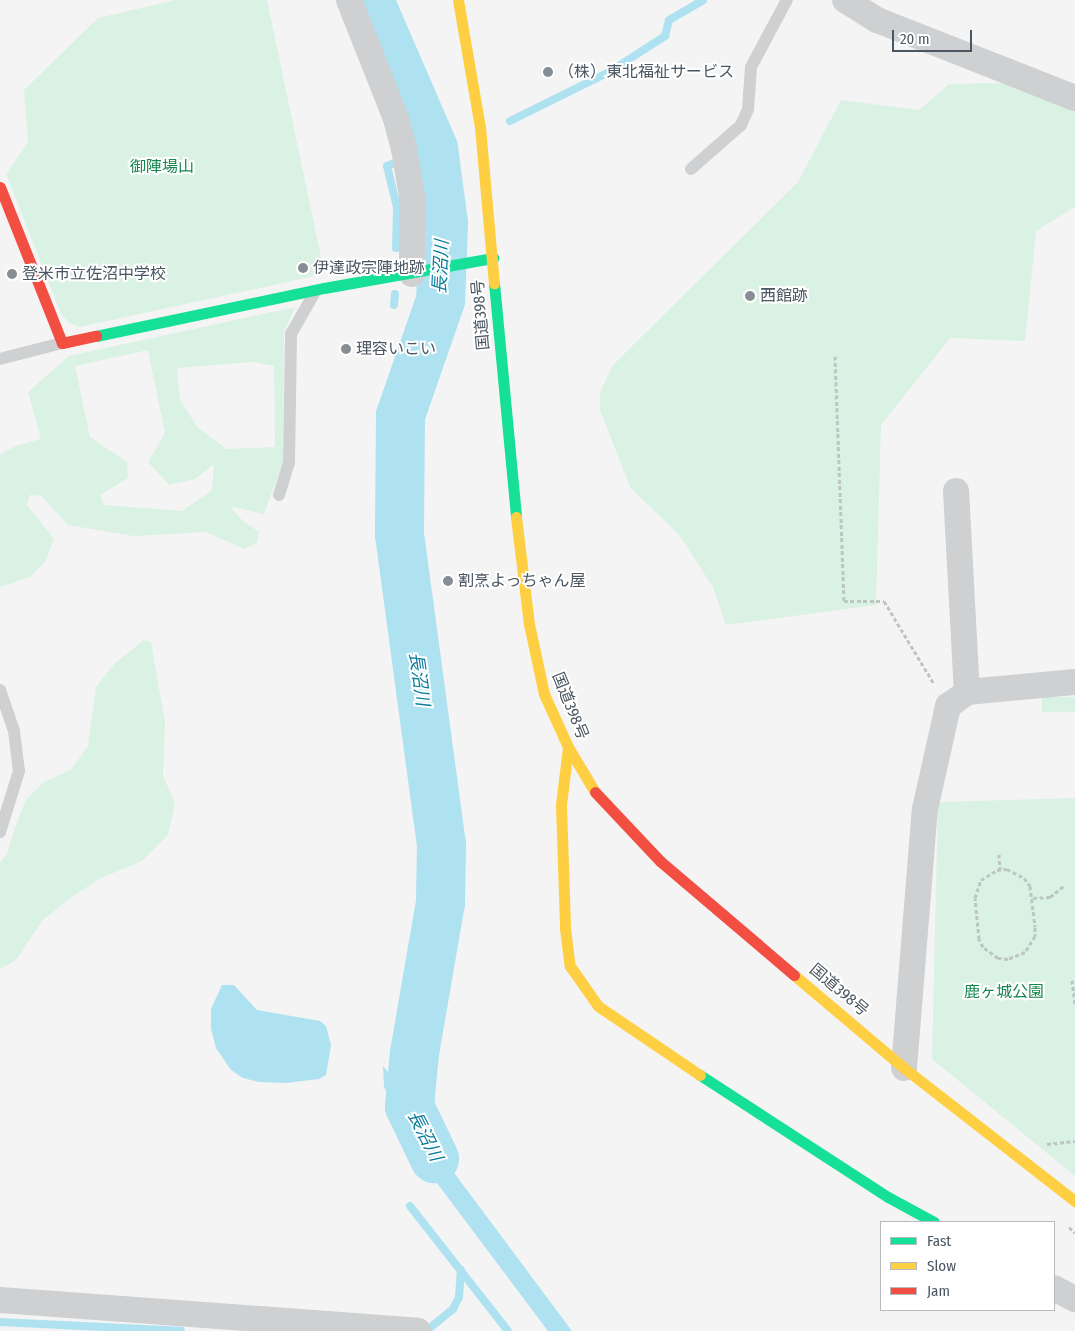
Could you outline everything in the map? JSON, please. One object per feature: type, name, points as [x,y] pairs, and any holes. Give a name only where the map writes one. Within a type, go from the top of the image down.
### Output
[{"type":"main road","name":"国道398号","points":[[458,0],[480,127],[494,258],[510,462],[529,624],[544,694],[568,747],[594,791],[624,826],[660,861],[904,1068],[1075,1201]]},
{"type":"main road","points":[[0,187],[62,343],[317,289],[458,266],[494,258]]},
{"type":"main road","points":[[568,747],[560,805],[565,928],[570,966],[583,988],[598,1006],[620,1023],[888,1197],[932,1221]]},
{"type":"street","points":[[349,0],[396,119],[404,150],[412,196],[416,273]]},
{"type":"street","points":[[840,1],[877,20],[1075,98]]},
{"type":"street","points":[[904,1068],[925,809],[957,699],[956,491]]},
{"type":"street","points":[[957,699],[1075,682]]},
{"type":"street","points":[[1055,1289],[1075,1299]]},
{"type":"street","points":[[0,1300],[416,1330]]},
{"type":"lane","points":[[690,169],[741,125],[748,109],[751,67],[787,0]]},
{"type":"lane","points":[[279,494],[289,463],[291,334],[317,289]]},
{"type":"lane","points":[[0,359],[62,343]]},
{"type":"lane","points":[[0,690],[14,731],[19,771],[0,832]]},
{"type":"path","points":[[835,356],[844,601],[884,601],[957,699]]},
{"type":"path","points":[[999,854],[1000,870]]},
{"type":"path","points":[[1007,869],[1024,878],[1032,898],[1035,927],[1031,945],[1017,957],[998,958],[990,954],[979,938],[974,898],[981,880],[1000,870],[1007,869]]},
{"type":"path","points":[[1032,898],[1050,897],[1065,886]]},
{"type":"path","points":[[1072,980],[1075,1004]]},
{"type":"path","points":[[1068,1226],[1075,1233]]},
{"type":"green space","name":"御陣場山","points":[[176,0],[267,0],[321,257],[315,276],[79,327],[68,322],[61,314],[6,174],[28,142],[24,90],[98,18]]},
{"type":"green space","points":[[1001,83],[1075,111],[1075,207],[1036,231],[1025,341],[950,338],[881,425],[876,605],[726,625],[713,587],[679,535],[630,487],[600,410],[600,392],[613,365],[798,182],[841,100],[919,110],[949,84]]},
{"type":"green space","points":[[295,307],[284,332],[283,462],[264,514],[230,506],[242,520],[259,532],[257,543],[244,549],[206,532],[134,536],[68,525],[41,496],[30,495],[27,505],[54,539],[46,560],[30,577],[0,587],[0,455],[15,446],[41,439],[28,392],[69,356]],"holes":[[[148,350],[165,433],[148,462],[169,485],[195,479],[214,464],[212,490],[182,511],[104,505],[100,495],[128,478],[127,462],[90,437],[75,366]],[[252,362],[274,366],[275,447],[227,449],[198,428],[180,400],[177,368]]]},
{"type":"green space","points":[[144,640],[151,642],[165,723],[163,776],[175,803],[168,835],[142,861],[99,879],[69,899],[43,920],[16,960],[0,969],[0,863],[7,853],[26,800],[44,782],[71,770],[88,746],[96,687],[115,663]]},
{"type":"green space","points":[[1042,697],[1075,697],[1075,712],[1042,712]]},
{"type":"green space","name":"鹿ヶ城公園","points":[[1075,798],[1075,1176],[932,1059],[938,802]]},
{"type":"water","points":[[222,985],[234,985],[257,1010],[320,1021],[326,1026],[331,1045],[326,1075],[319,1079],[286,1083],[259,1082],[243,1078],[231,1070],[216,1048],[211,1029],[211,1009]]},
{"type":"water","points":[[383,1066],[420,1111],[425,1128],[446,1162],[572,1331],[548,1331],[425,1167],[384,1087]]},
{"type":"waterway","name":"長沼川","points":[[369,0],[433,148],[443,223],[440,300],[400,415],[399,534],[441,843],[440,902],[414,1052],[409,1106],[434,1158]]},
{"type":"waterway","points":[[510,121],[609,72],[665,36],[669,20],[703,0]]},
{"type":"waterway","points":[[392,164],[387,166],[397,207],[396,248]]},
{"type":"waterway","points":[[394,305],[395,294]]},
{"type":"waterway","points":[[410,1206],[508,1331]]},
{"type":"waterway","points":[[426,1331],[453,1309],[459,1297],[461,1270]]},
{"type":"waterway","points":[[0,1322],[181,1331]]},
{"type":"traffic: fast","points":[[96,336],[324,288],[493,258]]},
{"type":"traffic: fast","points":[[494,283],[516,517]]},
{"type":"traffic: fast","points":[[700,1075],[888,1197],[932,1221]]},
{"type":"traffic: slow","points":[[458,0],[480,127],[494,283]]},
{"type":"traffic: slow","points":[[516,517],[529,624],[544,694],[568,747],[595,792]]},
{"type":"traffic: slow","points":[[568,747],[561,805],[565,928],[570,966],[598,1006],[700,1075]]},
{"type":"traffic: slow","points":[[794,975],[904,1068],[1075,1201]]},
{"type":"traffic: jam","points":[[0,187],[62,343],[96,336]]},
{"type":"traffic: jam","points":[[595,792],[660,861],[794,975]]},
{"type":"place","name":"（株）東北福祉サービス","points":[[548,72]]},
{"type":"place","name":"伊達政宗陣地跡","points":[[303,268]]},
{"type":"place","name":"登米市立佐沼中学校","points":[[12,274]]},
{"type":"place","name":"西館跡","points":[[750,296]]},
{"type":"place","name":"理容いこい","points":[[346,349]]},
{"type":"place","name":"割烹よっちゃん屋","points":[[448,581]]}]
